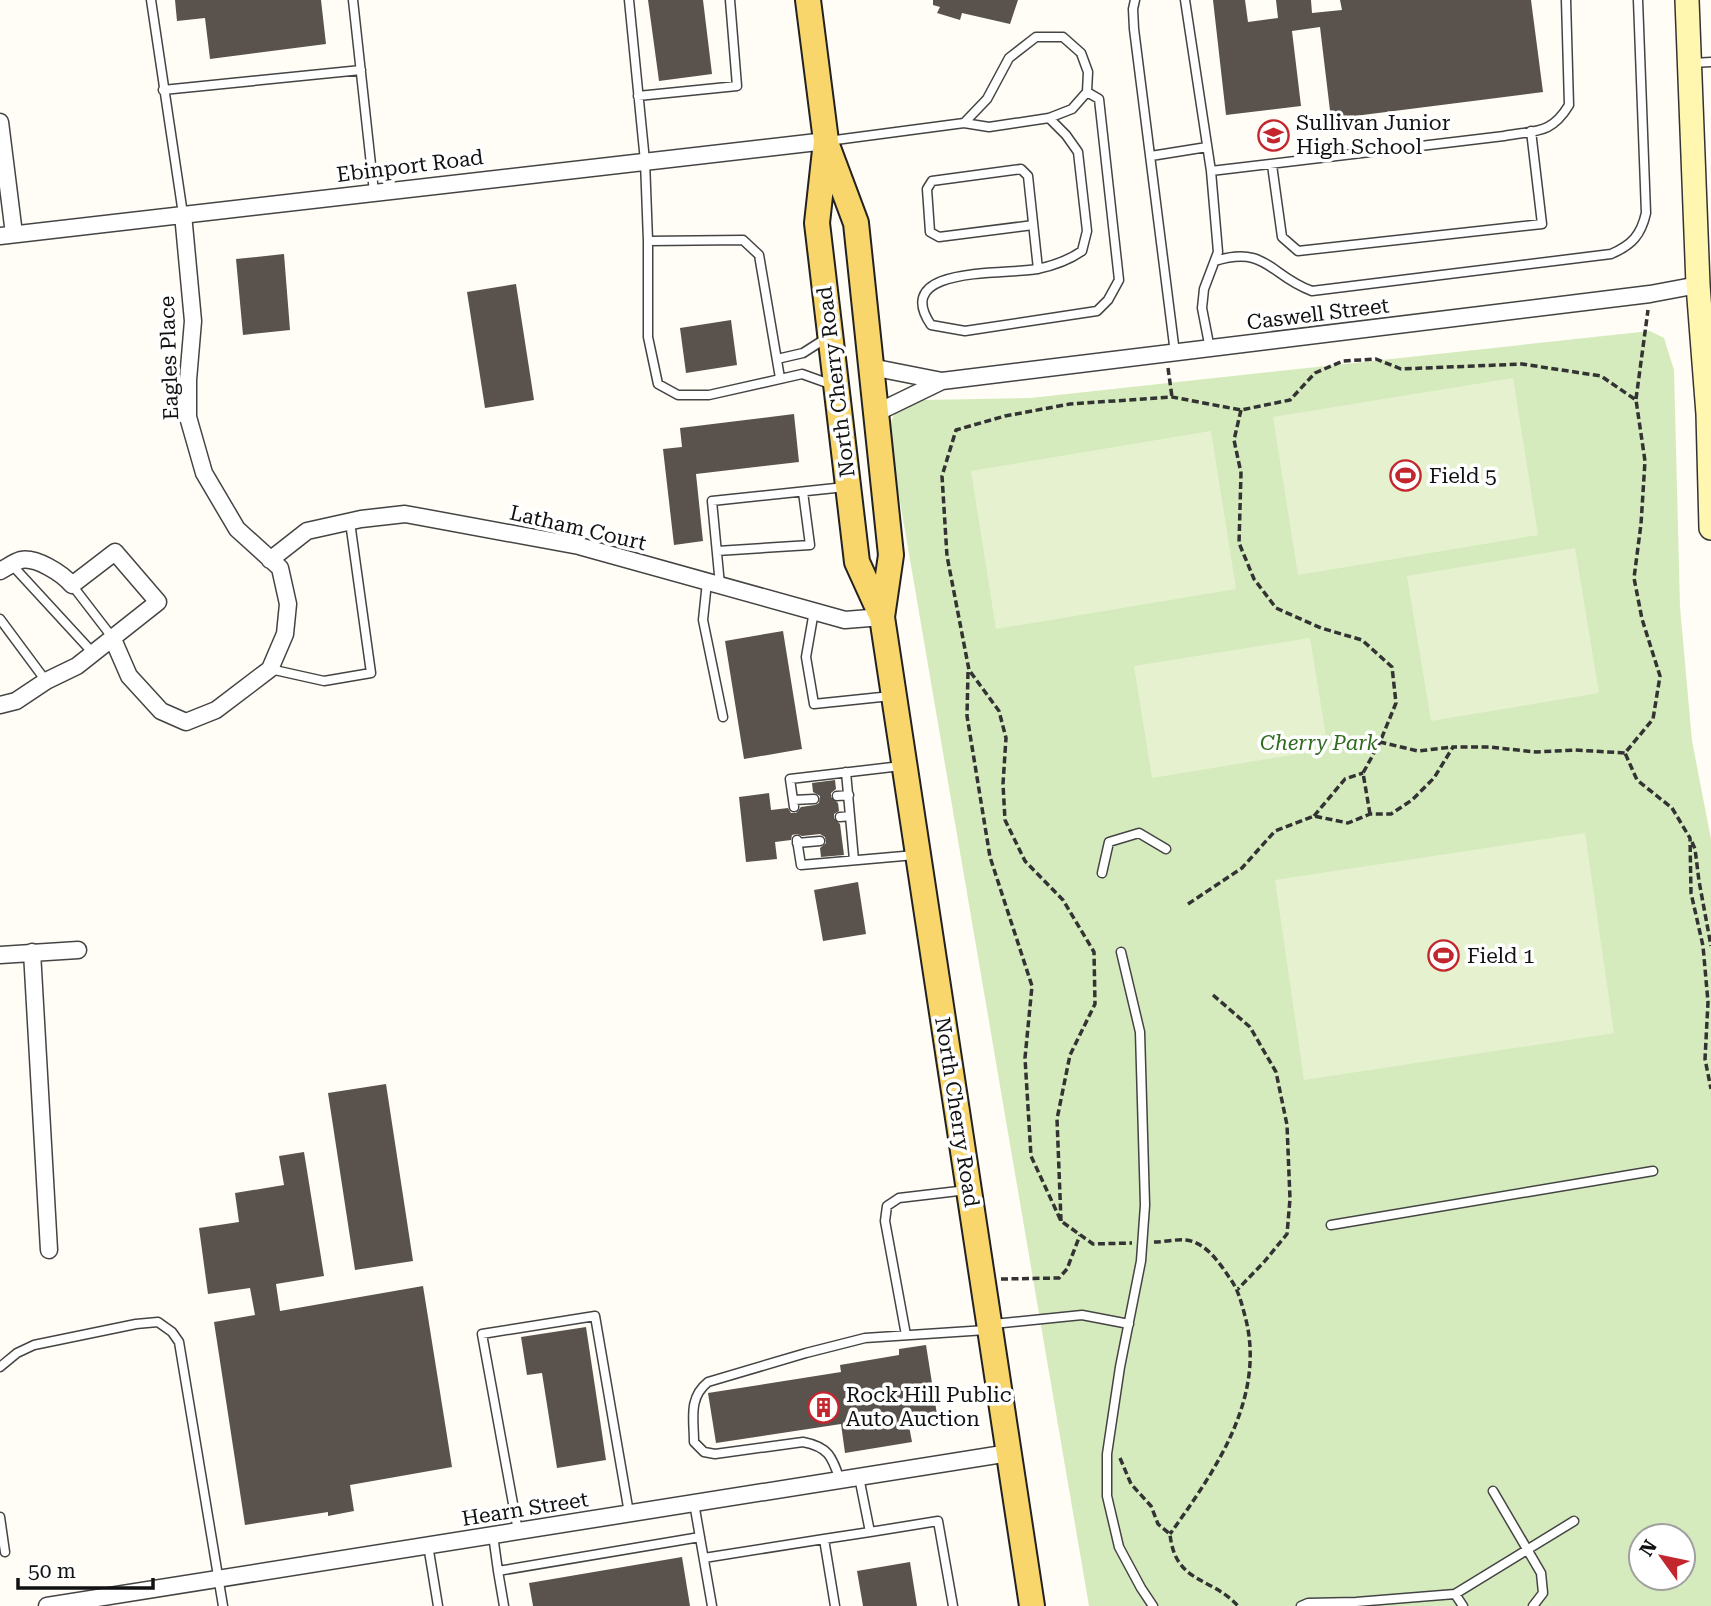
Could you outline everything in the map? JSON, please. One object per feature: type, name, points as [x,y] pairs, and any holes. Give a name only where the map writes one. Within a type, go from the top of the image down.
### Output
[{"type":"main road","name":"North Cherry Road","points":[[808,0],[825,141],[817,223],[857,562],[882,618],[1032,1606]]},
{"type":"main road","name":"North Cherry Road","points":[[825,141],[856,223],[891,555],[882,618]]},
{"type":"street","points":[[1687,0],[1700,63],[1699,285],[1710,414],[1711,528]]},
{"type":"street","points":[[0,122],[7,235]]},
{"type":"street","name":"Ebinport Road","points":[[7,235],[825,141]]},
{"type":"street","name":"Eagles Place","points":[[112,637],[129,676],[161,711],[186,722],[216,710],[270,669],[285,634],[288,604],[280,568],[237,529],[204,473],[188,416],[193,321],[183,214]]},
{"type":"street","name":"Caswell Street","points":[[871,367],[942,381],[1650,294],[1699,285]]},
{"type":"street","name":"Caswell Street","points":[[876,413],[942,381]]},
{"type":"street","name":"Latham Court","points":[[270,559],[307,531],[405,514],[579,547],[845,620],[882,618]]},
{"type":"street","points":[[0,705],[16,701],[46,681],[77,666],[158,602],[115,552],[72,585],[68,579],[38,563],[22,560],[6,568]]},
{"type":"street","points":[[0,955],[78,950]]},
{"type":"street","points":[[32,952],[49,1250]]},
{"type":"street","name":"Hearn Street","points":[[47,1606],[1009,1453]]},
{"type":"lane","points":[[151,0],[183,214]]},
{"type":"lane","points":[[353,0],[374,192]]},
{"type":"lane","points":[[629,0],[645,161],[648,337],[658,384],[678,395],[709,395],[802,374],[836,387]]},
{"type":"lane","points":[[638,96],[737,86],[730,0]]},
{"type":"lane","points":[[1135,0],[1134,29],[1166,276],[1170,354]]},
{"type":"lane","points":[[1185,0],[1211,171],[1218,252],[1204,289],[1202,308],[1210,349]]},
{"type":"lane","points":[[1211,171],[1550,128],[1562,117],[1569,105],[1566,0]]},
{"type":"lane","points":[[1215,261],[1245,256],[1260,259],[1296,285],[1312,291],[1611,254],[1622,249],[1636,239],[1646,213],[1638,0]]},
{"type":"lane","points":[[825,141],[964,123],[989,127],[1049,118],[1072,109],[1087,92],[1088,72],[1081,53],[1063,37],[1036,37],[1009,58],[987,99],[964,123]]},
{"type":"lane","points":[[163,90],[362,70]]},
{"type":"lane","points":[[1049,118],[1078,152],[1087,231],[1082,251],[1072,258],[1038,269],[942,279],[928,288],[922,300],[924,315],[930,325],[965,331],[1097,311],[1108,300],[1119,281],[1099,99],[1087,92]]},
{"type":"lane","points":[[1272,164],[1282,237],[1298,251],[1542,224],[1531,131]]},
{"type":"lane","points":[[1151,156],[1207,147]]},
{"type":"lane","points":[[1033,225],[939,237],[930,232],[927,189],[932,181],[1021,169],[1028,176],[1038,269]]},
{"type":"lane","points":[[648,241],[743,240],[759,255],[780,378]]},
{"type":"lane","points":[[777,359],[803,353],[830,335]]},
{"type":"lane","points":[[723,717],[703,620],[714,583],[717,551],[712,501],[848,487]]},
{"type":"lane","points":[[717,551],[810,545],[803,492]]},
{"type":"lane","points":[[270,669],[324,681],[371,673],[350,522]]},
{"type":"lane","points":[[6,568],[93,653]]},
{"type":"lane","points":[[72,585],[112,637]]},
{"type":"lane","points":[[814,611],[806,657],[814,704],[894,696]]},
{"type":"lane","points":[[0,619],[46,681]]},
{"type":"lane","points":[[814,799],[793,804],[790,779],[904,765]]},
{"type":"lane","points":[[846,772],[854,860]]},
{"type":"lane","points":[[837,796],[849,795]]},
{"type":"lane","points":[[840,817],[850,816]]},
{"type":"lane","points":[[1102,873],[1109,842],[1139,833],[1166,849]]},
{"type":"lane","points":[[842,839],[852,837]]},
{"type":"lane","points":[[820,841],[797,841],[801,865],[918,855]]},
{"type":"lane","points":[[1121,952],[1140,1032],[1145,1205],[1142,1243],[1110,1429],[1107,1496],[1119,1547],[1153,1606]]},
{"type":"lane","points":[[1331,1226],[1653,1171]]},
{"type":"lane","points":[[906,1335],[885,1221],[887,1206],[899,1198],[969,1189]]},
{"type":"lane","points":[[840,1480],[831,1456],[817,1445],[803,1443],[715,1454],[704,1452],[694,1442],[694,1404],[698,1390],[708,1382],[866,1338],[990,1327],[1083,1315],[1129,1324]]},
{"type":"lane","points":[[518,1531],[482,1334],[595,1316],[629,1513]]},
{"type":"lane","points":[[0,1367],[17,1353],[34,1345],[136,1324],[158,1322],[172,1332],[179,1342],[223,1606]]},
{"type":"lane","points":[[859,1477],[870,1532]]},
{"type":"lane","points":[[1493,1491],[1541,1573],[1543,1593],[1532,1606]]},
{"type":"lane","points":[[694,1503],[712,1606]]},
{"type":"lane","points":[[0,1517],[5,1552]]},
{"type":"lane","points":[[705,1558],[938,1521],[953,1606]]},
{"type":"lane","points":[[1301,1606],[1308,1603],[1455,1594],[1574,1521]]},
{"type":"lane","points":[[492,1535],[503,1606]]},
{"type":"lane","points":[[498,1571],[701,1537]]},
{"type":"lane","points":[[824,1539],[835,1606]]},
{"type":"lane","points":[[428,1545],[438,1606]]},
{"type":"lane","points":[[1455,1594],[1463,1606]]},
{"type":"path","points":[[1625,753],[1653,719],[1660,676],[1642,619],[1634,578],[1645,461],[1636,400],[1650,294]]},
{"type":"path","points":[[1170,354],[1172,397]]},
{"type":"path","points":[[1238,1606],[1229,1596],[1185,1572],[1172,1552],[1170,1534],[1207,1482],[1233,1433],[1248,1390],[1250,1335],[1238,1289],[1213,1254],[1188,1240],[1093,1244],[1061,1221],[1031,1156],[1025,1058],[1032,986],[990,857],[967,716],[969,670],[947,556],[942,476],[956,429],[1005,416],[1070,404],[1172,397],[1241,410],[1290,400],[1315,373],[1343,361],[1376,359],[1401,369],[1522,364],[1601,376],[1636,400]]},
{"type":"path","points":[[1241,410],[1234,440],[1241,472],[1240,543],[1254,579],[1276,608],[1321,628],[1362,640],[1392,667],[1396,702],[1381,742],[1363,773],[1370,814]]},
{"type":"path","points":[[969,670],[999,711],[1006,738],[1003,784],[1005,820],[1026,861],[1063,900],[1094,952],[1095,1004],[1070,1055],[1057,1119],[1061,1221]]},
{"type":"path","points":[[1381,742],[1418,751],[1489,747],[1536,752],[1575,750],[1625,753]]},
{"type":"path","points":[[1314,816],[1348,823],[1370,814],[1391,814],[1412,800],[1434,778],[1453,747]]},
{"type":"path","points":[[1625,753],[1637,780],[1672,808],[1696,849],[1711,946]]},
{"type":"path","points":[[1188,904],[1242,868],[1275,831],[1314,816],[1345,779],[1363,773]]},
{"type":"path","points":[[1690,838],[1691,893],[1703,946],[1708,1002],[1705,1059],[1711,1089]]},
{"type":"path","points":[[1213,995],[1250,1027],[1276,1072],[1287,1125],[1290,1199],[1287,1234],[1238,1289]]},
{"type":"path","points":[[983,1280],[1059,1278],[1067,1269],[1080,1235]]},
{"type":"path","points":[[1110,1429],[1131,1484],[1151,1506],[1158,1524],[1170,1534]]},
{"type":"green space","name":"Cherry Park","points":[[1650,331],[1664,338],[1674,370],[1680,607],[1692,741],[1711,839],[1711,1606],[1089,1606],[889,437],[889,426],[895,413],[924,400],[1030,398]]},
{"type":"green space","name":"Field 5","points":[[1513,378],[1538,535],[1298,575],[1273,417]]},
{"type":"green space","points":[[1211,431],[1236,589],[996,629],[971,471]]},
{"type":"green space","points":[[1575,548],[1599,693],[1431,721],[1407,576]]},
{"type":"green space","points":[[1310,638],[1328,749],[1152,778],[1134,666]]},
{"type":"green space","name":"Field 1","points":[[1585,833],[1614,1033],[1304,1080],[1275,880]]},
{"type":"building","points":[[175,0],[321,0],[326,44],[210,59],[205,18],[177,21]]},
{"type":"building","points":[[648,0],[703,0],[712,74],[659,81]]},
{"type":"building","points":[[933,0],[1018,0],[1010,24],[962,13],[960,20],[937,13],[940,7],[933,5]]},
{"type":"building","points":[[1213,0],[1245,0],[1248,22],[1278,18],[1276,0],[1311,0],[1312,13],[1342,10],[1340,0],[1531,0],[1543,92],[1331,119],[1320,27],[1292,31],[1301,106],[1226,115]]},
{"type":"building","points":[[284,254],[290,330],[243,335],[236,259]]},
{"type":"building","points":[[516,284],[534,400],[485,408],[467,292]]},
{"type":"building","points":[[731,320],[737,365],[686,373],[680,328]]},
{"type":"building","points":[[794,414],[799,462],[696,474],[703,541],[674,545],[663,449],[682,447],[680,428]]},
{"type":"building","points":[[783,631],[802,749],[744,759],[725,641]]},
{"type":"building","points":[[835,780],[836,789],[831,793],[831,797],[838,803],[839,811],[834,814],[834,818],[840,824],[844,855],[821,857],[820,848],[826,843],[825,837],[820,834],[797,834],[792,835],[791,840],[775,842],[777,859],[746,862],[739,797],[769,793],[771,810],[788,808],[791,813],[796,813],[801,807],[819,803],[820,796],[813,792],[812,783]]},
{"type":"building","points":[[858,882],[866,934],[823,941],[814,890]]},
{"type":"building","points":[[386,1084],[413,1261],[355,1270],[328,1093]]},
{"type":"building","points":[[304,1152],[324,1276],[276,1284],[280,1311],[423,1286],[452,1467],[350,1485],[354,1511],[328,1516],[328,1512],[245,1525],[214,1322],[255,1315],[250,1288],[208,1294],[199,1228],[239,1222],[235,1193],[284,1185],[279,1156]]},
{"type":"building","points":[[586,1327],[606,1460],[557,1468],[542,1373],[527,1375],[521,1337]]},
{"type":"building","name":"Rock Hill Public Auto Auction","points":[[926,1345],[938,1421],[909,1426],[912,1442],[845,1453],[841,1424],[716,1443],[708,1393],[841,1372],[840,1365],[899,1355],[899,1349]]},
{"type":"building","points":[[682,1557],[690,1606],[533,1606],[529,1583]]},
{"type":"building","points":[[910,1562],[917,1606],[863,1606],[857,1571]]},
{"type":"place","name":"Sullivan Junior High School","points":[[1273,135]]},
{"type":"place","name":"Field 5","points":[[1406,476]]},
{"type":"place","name":"Field 1","points":[[1444,956]]},
{"type":"place","name":"Rock Hill Public Auto Auction","points":[[823,1407]]}]
